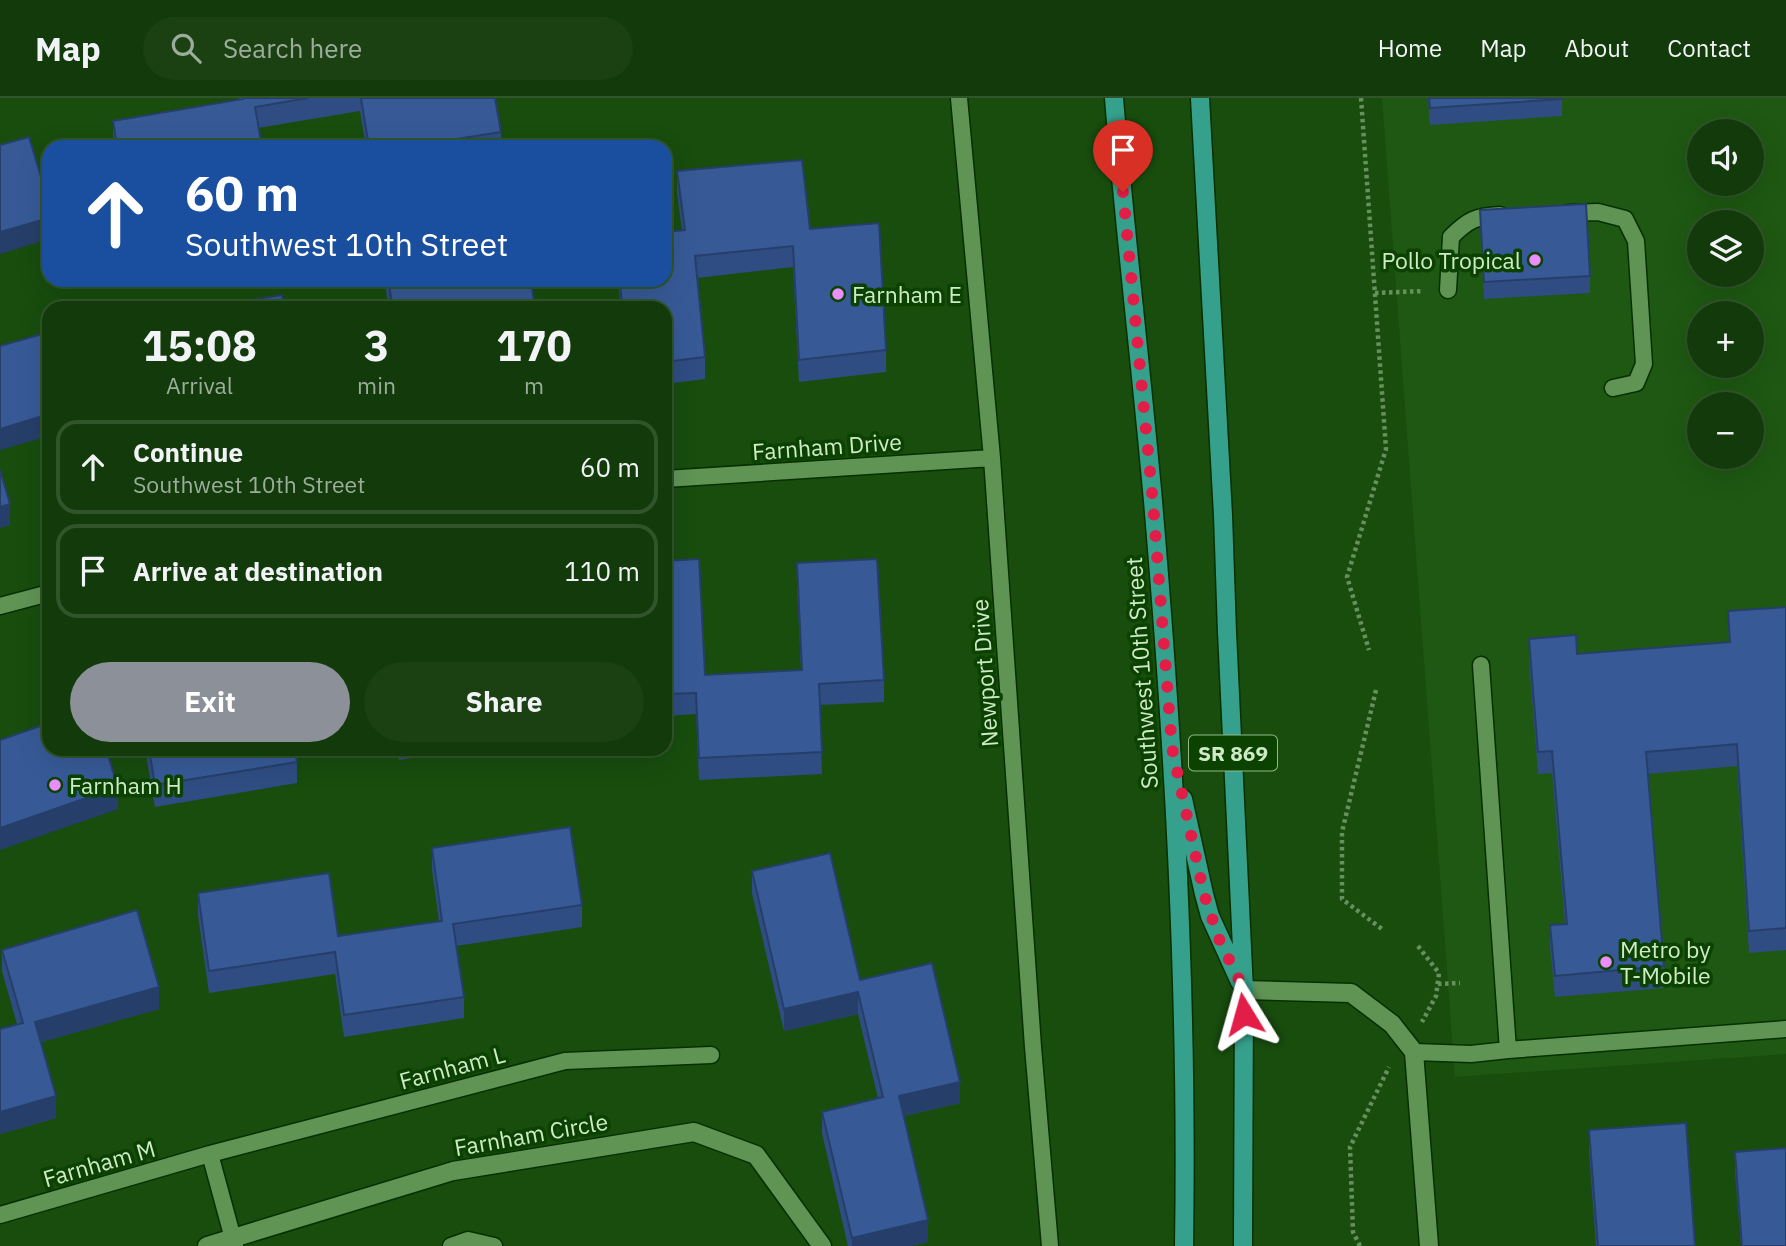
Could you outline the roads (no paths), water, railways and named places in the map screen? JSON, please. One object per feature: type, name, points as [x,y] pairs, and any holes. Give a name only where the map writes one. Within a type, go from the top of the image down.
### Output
[{"type":"main road","name":"Southwest 10th Street","points":[[1114,98],[1153,503],[1172,748],[1183,998],[1184,1246]]},
{"type":"main road","name":"SR 869","points":[[1200,98],[1223,515],[1244,990],[1243,1246]]},
{"type":"main road","points":[[1172,748],[1210,916],[1244,990]]},
{"type":"street","points":[[1244,990],[1351,993],[1392,1024],[1414,1052],[1429,1246]]},
{"type":"street","name":"Farnham Circle","points":[[207,1246],[234,1242],[453,1171],[694,1132],[756,1155],[822,1246]]},
{"type":"lane","name":"Newport Drive","points":[[959,98],[992,458],[1032,1033],[1050,1246]]},
{"type":"lane","points":[[1557,213],[1598,212],[1625,219],[1636,241],[1644,364],[1636,383],[1613,388]]},
{"type":"lane","points":[[1440,290],[1451,237],[1467,222],[1488,215],[1516,215]]},
{"type":"lane","name":"Farnham Drive","points":[[672,479],[992,458]]},
{"type":"lane","points":[[0,606],[42,595]]},
{"type":"lane","points":[[1481,665],[1508,1050]]},
{"type":"lane","points":[[1414,1052],[1471,1054],[1786,1029]]},
{"type":"lane","name":"Farnham L","points":[[211,1154],[565,1061],[711,1055]]},
{"type":"lane","points":[[211,1154],[234,1242]]},
{"type":"lane","name":"Farnham M","points":[[0,1215],[211,1154]]},
{"type":"lane","points":[[451,1246],[468,1240],[494,1246]]},
{"type":"place","name":"Pollo Tropical","points":[[1535,260]]},
{"type":"place","name":"Farnham E","points":[[838,294]]},
{"type":"place","name":"Farnham H","points":[[55,785]]},
{"type":"place","name":"Metro by T-Mobile","points":[[1606,962]]}]
